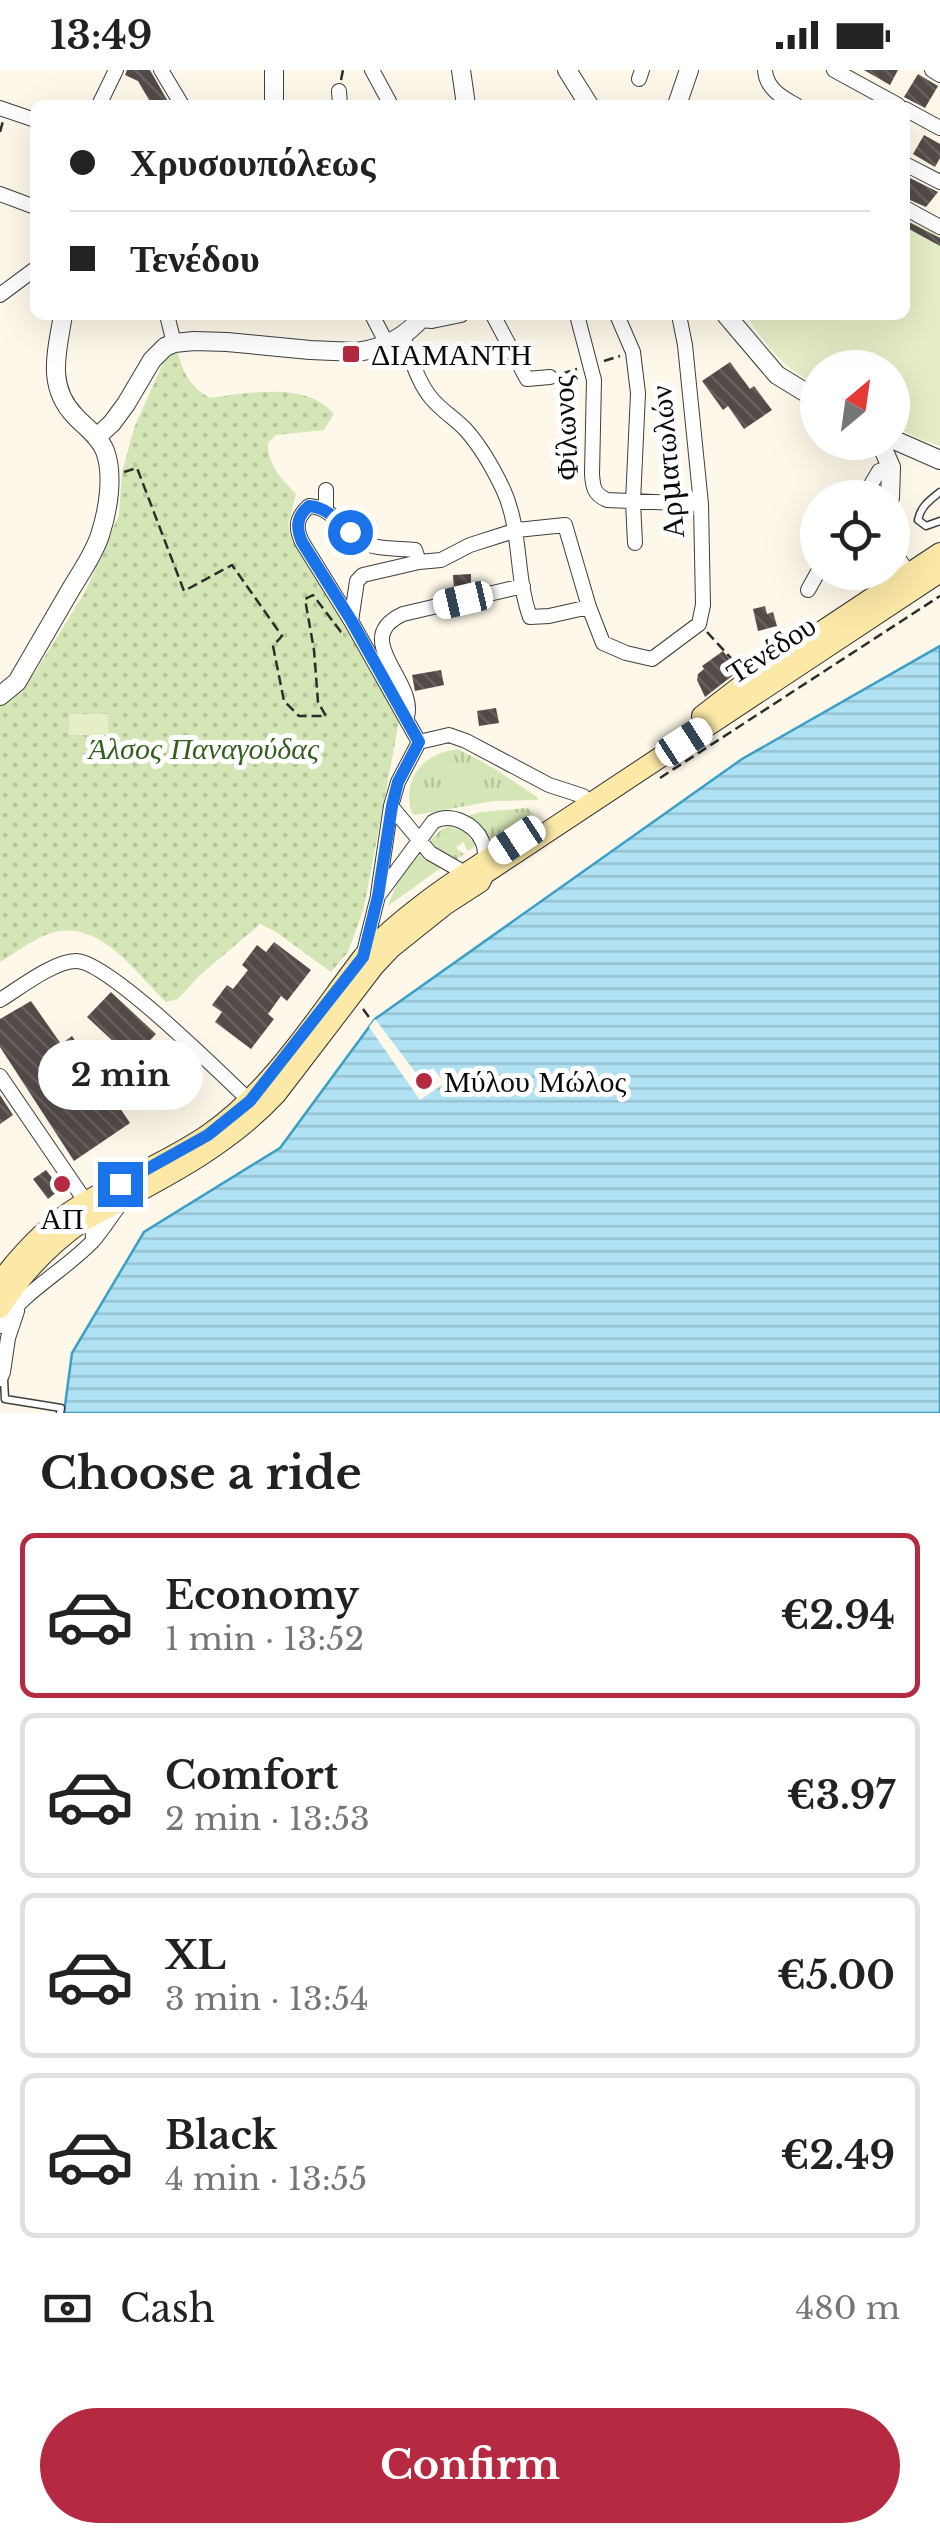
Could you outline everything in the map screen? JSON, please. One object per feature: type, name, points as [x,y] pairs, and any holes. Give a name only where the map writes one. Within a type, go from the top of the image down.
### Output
[{"type":"main road","name":"Τενέδου","points":[[9,1307],[21,1278],[89,1209],[199,1141],[250,1101],[363,957],[412,911],[479,872],[912,581],[940,552]]},
{"type":"main road","name":"Τενέδου","points":[[0,1282],[53,1224],[125,1198],[216,1147],[260,1112],[383,957],[479,872],[583,796],[682,732],[750,679],[872,599],[940,572]]},
{"type":"main road","points":[[872,599],[878,590]]},
{"type":"street","points":[[101,100],[116,70]]},
{"type":"street","points":[[161,70],[179,100]]},
{"type":"street","points":[[274,70],[274,100]]},
{"type":"street","points":[[372,70],[388,100]]},
{"type":"street","points":[[461,70],[465,100]]},
{"type":"street","points":[[567,70],[586,100]]},
{"type":"street","points":[[678,100],[689,70]]},
{"type":"street","points":[[764,70],[771,87],[789,100]]},
{"type":"street","points":[[834,70],[889,100]]},
{"type":"street","points":[[932,70],[940,75]]},
{"type":"street","points":[[0,108],[30,118]]},
{"type":"street","points":[[910,112],[940,128]]},
{"type":"street","points":[[910,167],[940,182]]},
{"type":"street","points":[[0,194],[30,204]]},
{"type":"street","points":[[910,211],[936,225],[940,208]]},
{"type":"street","points":[[0,295],[30,273]]},
{"type":"street","points":[[0,696],[16,682],[85,566],[100,534],[107,501],[105,452],[65,405],[56,387],[63,320]]},
{"type":"street","points":[[168,320],[174,344]]},
{"type":"street","points":[[377,320],[395,340],[431,399],[464,428],[504,492],[517,530],[530,617],[589,608]]},
{"type":"street","points":[[97,438],[126,404],[164,347],[194,340],[345,352],[372,350],[395,340],[420,320]]},
{"type":"street","points":[[496,320],[527,379],[550,377]]},
{"type":"street","name":"Φίλωνος","points":[[578,320],[594,380],[593,488],[597,495],[607,500],[700,504]]},
{"type":"street","points":[[619,320],[633,352],[638,383],[632,502],[635,543]]},
{"type":"street","name":"Αρματωλών","points":[[680,320],[700,504],[703,605],[699,624]]},
{"type":"street","points":[[730,320],[778,375],[800,389]]},
{"type":"street","points":[[910,447],[935,458]]},
{"type":"street","points":[[874,480],[879,471],[935,458]]},
{"type":"street","points":[[888,460],[891,480]]},
{"type":"street","points":[[326,490],[326,510]]},
{"type":"street","points":[[419,562],[415,550],[364,544],[326,510],[309,506],[297,522],[297,531],[317,568],[419,742]]},
{"type":"street","points":[[353,628],[357,581],[362,575],[441,560],[470,545],[517,530],[564,525],[603,643],[652,659],[699,624]]},
{"type":"street","points":[[406,718],[410,706],[407,696],[383,650],[384,628],[390,620],[523,586]]},
{"type":"street","points":[[419,742],[449,736],[466,741],[549,785],[583,796]]},
{"type":"street","points":[[363,957],[398,782],[419,742]]},
{"type":"street","points":[[378,896],[419,841],[433,822],[441,818],[450,817],[468,825],[484,844],[479,872],[430,853],[419,841],[392,806]]},
{"type":"street","points":[[0,1000],[64,964],[75,961],[95,966],[138,998],[250,1101]]},
{"type":"street","points":[[0,1076],[89,1209],[93,1240]]},
{"type":"street","points":[[0,1326],[9,1307],[93,1240],[125,1198]]},
{"type":"street","points":[[2,1375],[9,1307]]},
{"type":"lane","points":[[940,492],[925,503],[918,520],[926,526],[940,521]]},
{"type":"lane","points":[[2,1375],[6,1399],[61,1408],[60,1413]]},
{"type":"path","points":[[108,478],[137,468],[184,592],[232,565],[282,636],[273,646],[284,700],[298,716],[326,716],[318,702],[306,599],[313,595],[341,632],[353,628]]},
{"type":"path","points":[[660,778],[940,596]]},
{"type":"path","points":[[699,624],[750,679]]},
{"type":"path","points":[[360,1005],[371,1020]]},
{"type":"green space","points":[[910,217],[940,233],[940,446],[910,434],[910,350],[800,350],[800,375],[776,355],[749,320],[910,320]]},
{"type":"green space","name":"Άλσος Παναγούδας","points":[[177,349],[188,378],[210,398],[259,392],[293,393],[309,397],[334,414],[324,430],[276,435],[268,443],[270,458],[296,494],[288,525],[292,540],[400,716],[364,908],[348,952],[331,972],[260,924],[178,999],[166,1002],[115,950],[84,933],[48,934],[0,962],[0,705],[18,693],[34,674],[85,592],[119,515],[122,472],[134,428],[167,354]]},
{"type":"green space","points":[[69,714],[108,714],[108,735],[69,735]]},
{"type":"green space","points":[[458,749],[495,769],[538,800],[494,801],[412,813],[410,789],[418,769],[435,756]]},
{"type":"green space","points":[[528,808],[533,814],[488,840],[484,830],[467,816],[481,812]]},
{"type":"green space","points":[[448,826],[465,832],[476,846],[468,851],[463,842],[456,848],[464,854],[455,861],[428,842]]},
{"type":"green space","points":[[418,847],[442,867],[388,906],[398,880]]},
{"type":"water","points":[[940,646],[940,1413],[64,1413],[72,1353],[144,1232],[280,1148],[375,1019],[742,759]]},
{"type":"pier","points":[[375,1019],[419,1077],[433,1068],[445,1083],[420,1100],[369,1027]]},
{"type":"building","points":[[127,70],[150,70],[167,100],[149,100],[138,81],[125,75]]},
{"type":"building","points":[[864,70],[898,70],[890,85]]},
{"type":"building","points":[[918,74],[938,86],[925,108],[904,97]]},
{"type":"building","points":[[924,135],[940,144],[935,167],[913,154]]},
{"type":"building","points":[[910,178],[938,192],[926,207],[910,200]]},
{"type":"building","points":[[910,223],[940,238],[940,246],[910,230]]},
{"type":"building","points":[[730,362],[772,410],[744,429],[728,406],[723,410],[702,381]]},
{"type":"building","points":[[471,574],[471,587],[454,590],[453,575]]},
{"type":"building","points":[[765,606],[767,614],[773,612],[777,626],[758,631],[753,609]]},
{"type":"building","points":[[723,651],[736,673],[705,697],[698,674],[704,669],[702,666]]},
{"type":"building","points":[[441,670],[444,685],[415,691],[412,675]]},
{"type":"building","points":[[496,708],[499,723],[479,726],[477,711]]},
{"type":"building","points":[[274,942],[311,970],[287,1001],[281,996],[268,1014],[274,1019],[251,1049],[215,1022],[222,1012],[212,1005],[227,985],[233,989],[248,970],[242,965],[257,945],[266,952]]},
{"type":"building","points":[[111,992],[156,1034],[132,1059],[87,1017]]},
{"type":"building","points":[[31,1001],[61,1044],[72,1036],[130,1123],[74,1161],[0,1047],[0,1019]]},
{"type":"building","points":[[0,1095],[13,1115],[0,1124]]},
{"type":"building","points":[[46,1170],[63,1187],[48,1199],[33,1179]]},
{"type":"place","name":"ΔΙΑΜΑΝΤΗ","points":[[351,354]]},
{"type":"place","name":"Μύλου Μώλος","points":[[424,1081]]},
{"type":"place","name":"ΑΠ","points":[[62,1184]]},
{"type":"route","points":[[120,1184],[208,1135],[250,1101],[363,957],[398,782],[419,742],[302,542],[297,522],[303,511],[316,506],[350,532]]}]
